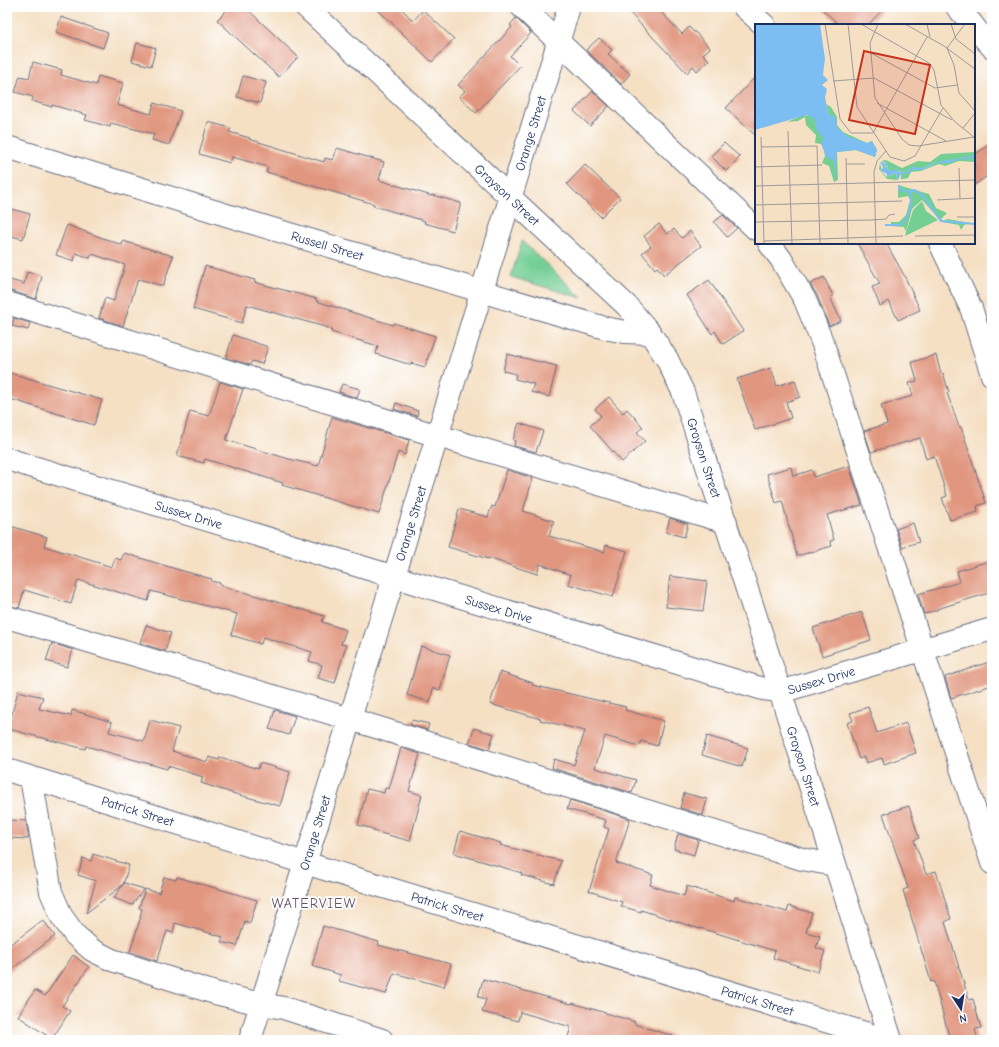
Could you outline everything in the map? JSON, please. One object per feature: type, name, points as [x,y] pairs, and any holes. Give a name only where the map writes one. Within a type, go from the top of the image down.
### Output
[{"type":"street","name":"Grayson Street","points":[[306,7],[627,306],[650,333],[667,359],[683,392],[726,522],[891,1040]]},
{"type":"street","points":[[522,7],[755,227]]},
{"type":"street","name":"Orange Street","points":[[250,1040],[438,436],[569,7]]},
{"type":"street","points":[[744,7],[763,24]]},
{"type":"street","points":[[957,7],[971,24]]},
{"type":"street","points":[[975,28],[992,47]]},
{"type":"street","name":"Russell Street","points":[[7,146],[248,222],[605,328],[625,332],[650,333]]},
{"type":"street","points":[[770,244],[781,259],[804,300],[823,344],[992,863]]},
{"type":"street","points":[[940,244],[971,308],[992,374]]},
{"type":"street","points":[[7,303],[438,436],[726,522]]},
{"type":"street","name":"Sussex Drive","points":[[7,459],[763,689],[780,691],[787,690],[992,629]]},
{"type":"street","points":[[7,617],[350,719],[802,859],[835,865]]},
{"type":"street","name":"Patrick Street","points":[[7,770],[888,1040]]},
{"type":"street","points":[[31,778],[51,892],[62,917],[75,935],[92,950],[112,960],[215,993],[284,1008],[382,1040]]},
{"type":"green space","points":[[522,241],[582,298],[511,277]]},
{"type":"building","points":[[230,7],[245,7],[298,57],[279,77],[217,20]]},
{"type":"building","points":[[375,7],[400,7],[413,21],[423,10],[454,39],[432,62]]},
{"type":"building","points":[[624,7],[656,7],[682,34],[689,27],[710,48],[703,54],[709,60],[697,71],[693,66],[687,73]]},
{"type":"building","points":[[820,7],[885,7],[869,24],[838,24]]},
{"type":"building","points":[[61,17],[108,33],[103,48],[56,32]]},
{"type":"building","points":[[516,18],[531,33],[510,56],[520,66],[476,113],[459,97],[465,91],[458,85],[512,27],[510,25]]},
{"type":"building","points":[[599,38],[612,50],[608,54],[630,74],[621,84],[586,50]]},
{"type":"building","points":[[137,43],[156,48],[151,66],[132,61]]},
{"type":"building","points":[[33,62],[62,70],[61,75],[96,85],[98,76],[123,83],[117,105],[151,114],[154,103],[181,111],[169,145],[152,140],[154,134],[111,123],[110,127],[85,120],[87,115],[32,101],[33,97],[15,92],[20,76],[29,78]]},
{"type":"building","points":[[243,76],[266,82],[260,103],[237,97]]},
{"type":"building","points":[[755,77],[755,135],[726,108]]},
{"type":"building","points":[[593,91],[609,106],[590,126],[574,111]]},
{"type":"building","points":[[208,122],[231,128],[229,132],[250,138],[249,139],[324,162],[325,158],[333,160],[337,148],[384,162],[379,180],[461,203],[453,231],[374,206],[374,204],[266,172],[268,167],[232,157],[230,163],[199,154]]},
{"type":"building","points":[[724,143],[740,157],[726,171],[711,156]]},
{"type":"building","points":[[992,143],[992,173],[975,184],[975,154]]},
{"type":"building","points":[[585,165],[620,198],[601,217],[567,184]]},
{"type":"building","points":[[7,208],[30,214],[23,239],[7,235]]},
{"type":"building","points":[[723,215],[737,228],[727,237],[714,222]]},
{"type":"building","points":[[659,224],[667,234],[674,229],[682,238],[690,231],[701,246],[664,275],[657,267],[655,269],[642,253],[651,246],[644,236]]},
{"type":"building","points":[[67,225],[122,245],[123,241],[173,256],[163,286],[138,279],[123,326],[99,318],[105,298],[114,301],[125,265],[92,254],[90,258],[76,253],[74,261],[56,255]]},
{"type":"building","points":[[858,244],[887,244],[904,275],[920,310],[898,320],[889,301],[880,306],[872,287],[880,284]]},
{"type":"building","points":[[205,266],[255,280],[254,282],[317,299],[316,301],[393,325],[394,323],[435,336],[425,367],[411,363],[411,365],[376,354],[378,346],[331,332],[332,329],[247,305],[242,323],[193,309]]},
{"type":"building","points":[[27,272],[42,276],[36,299],[7,291],[7,279],[24,284]]},
{"type":"building","points":[[824,277],[833,296],[830,297],[841,321],[829,326],[817,295],[810,284]]},
{"type":"building","points":[[709,280],[743,331],[723,344],[715,331],[712,334],[687,295]]},
{"type":"building","points":[[14,318],[30,323],[28,330],[12,326]]},
{"type":"building","points":[[233,335],[268,347],[262,364],[252,361],[250,365],[226,358]]},
{"type":"building","points":[[507,354],[557,366],[549,397],[531,392],[534,384],[515,379],[516,374],[503,371]]},
{"type":"building","points":[[936,355],[941,374],[943,373],[949,392],[947,393],[959,427],[961,427],[986,503],[977,506],[978,512],[950,520],[942,498],[947,496],[934,456],[926,459],[920,438],[871,452],[864,431],[887,424],[881,405],[913,396],[909,383],[917,381],[912,362]]},
{"type":"building","points":[[771,368],[777,386],[795,380],[800,397],[786,402],[791,418],[755,430],[737,379]]},
{"type":"building","points":[[7,372],[102,400],[94,425],[7,398]]},
{"type":"building","points":[[220,382],[243,389],[226,440],[318,466],[332,417],[409,440],[405,455],[398,452],[379,514],[282,485],[283,483],[205,459],[204,463],[177,456],[190,411],[209,416]]},
{"type":"building","points":[[342,384],[360,389],[357,398],[339,392]]},
{"type":"building","points":[[609,397],[623,413],[627,409],[643,427],[637,432],[645,441],[622,462],[590,426],[601,416],[595,409]]},
{"type":"building","points":[[396,403],[418,411],[417,416],[394,409]]},
{"type":"building","points":[[519,423],[543,431],[536,452],[514,446],[515,441],[513,440]]},
{"type":"building","points":[[849,466],[862,505],[827,515],[834,540],[830,541],[832,546],[797,556],[782,501],[776,503],[767,474],[791,467],[793,476],[812,470],[814,477]]},
{"type":"building","points":[[507,470],[533,478],[523,511],[554,521],[549,536],[604,552],[606,545],[627,551],[613,597],[568,584],[571,575],[540,564],[537,574],[448,547],[459,509],[488,517],[492,506],[495,507]]},
{"type":"building","points":[[670,518],[688,524],[684,537],[666,532]]},
{"type":"building","points":[[913,523],[919,542],[902,547],[896,529]]},
{"type":"building","points":[[7,525],[47,537],[44,546],[112,567],[115,558],[121,560],[124,553],[212,579],[211,581],[220,583],[220,585],[324,616],[322,622],[346,630],[341,644],[346,645],[335,683],[318,678],[322,665],[309,661],[312,652],[263,637],[261,644],[231,635],[237,614],[151,591],[148,601],[78,580],[71,604],[24,590],[19,608],[7,605]]},
{"type":"building","points":[[992,560],[992,592],[924,614],[918,594],[960,582],[957,571]]},
{"type":"building","points":[[670,576],[707,581],[703,611],[666,607]]},
{"type":"building","points":[[862,612],[871,640],[822,656],[813,628]]},
{"type":"building","points":[[146,625],[171,633],[165,651],[140,643]]},
{"type":"building","points":[[52,643],[73,650],[67,667],[46,661]]},
{"type":"building","points":[[421,646],[450,655],[440,690],[433,688],[430,702],[407,695]]},
{"type":"building","points":[[992,661],[992,685],[951,698],[945,677]]},
{"type":"building","points":[[500,672],[533,683],[532,685],[626,707],[625,710],[664,721],[657,746],[641,741],[639,746],[605,736],[595,768],[636,780],[632,793],[552,768],[554,759],[574,765],[585,731],[540,720],[541,719],[490,704]]},
{"type":"building","points":[[18,691],[43,697],[39,709],[71,716],[72,710],[112,722],[109,732],[144,741],[150,720],[179,728],[172,751],[207,762],[209,757],[219,760],[220,757],[258,769],[260,763],[290,772],[280,806],[201,783],[203,777],[168,766],[167,769],[86,746],[85,749],[8,729]]},
{"type":"building","points":[[868,707],[877,733],[906,723],[916,753],[884,764],[882,758],[866,763],[864,757],[859,759],[847,723],[853,721],[850,713]]},
{"type":"building","points":[[275,710],[295,716],[289,735],[269,729]]},
{"type":"building","points":[[412,720],[429,724],[427,730],[410,725]]},
{"type":"building","points":[[474,728],[494,734],[489,749],[469,743]]},
{"type":"building","points":[[707,736],[748,748],[742,767],[702,755]]},
{"type":"building","points":[[401,748],[420,754],[409,791],[422,795],[410,841],[373,831],[374,829],[358,825],[367,789],[384,793],[385,788],[389,789]]},
{"type":"building","points":[[684,793],[707,799],[703,815],[680,808]]},
{"type":"building","points":[[570,800],[630,819],[616,863],[653,875],[650,885],[684,896],[687,886],[734,901],[735,897],[787,912],[789,906],[812,913],[806,932],[820,936],[816,948],[825,951],[818,972],[773,958],[775,951],[641,910],[641,912],[621,906],[622,902],[589,891],[609,829],[604,827],[606,820],[567,809]]},
{"type":"building","points":[[909,806],[919,838],[914,840],[926,874],[936,871],[951,919],[945,922],[969,1000],[973,999],[981,1028],[975,1029],[978,1040],[950,1040],[934,981],[931,982],[903,890],[908,888],[883,814]]},
{"type":"building","points":[[10,820],[26,821],[28,839],[9,838]]},
{"type":"building","points":[[460,831],[501,843],[500,845],[561,861],[554,884],[454,853]]},
{"type":"building","points":[[678,834],[698,840],[694,855],[674,849]]},
{"type":"building","points":[[93,854],[129,865],[123,885],[86,913],[96,881],[78,875],[83,858],[91,861]]},
{"type":"building","points":[[164,877],[176,880],[177,877],[257,900],[250,923],[245,921],[237,946],[221,942],[223,937],[175,923],[173,933],[167,931],[157,961],[130,952],[141,916],[142,909],[139,908],[145,889],[159,893]]},
{"type":"building","points":[[124,883],[144,889],[132,905],[114,898]]},
{"type":"building","points":[[43,920],[55,936],[7,973],[7,947]]},
{"type":"building","points":[[323,926],[379,942],[378,945],[451,964],[444,987],[394,973],[386,994],[339,981],[341,975],[312,966]]},
{"type":"building","points":[[73,955],[89,967],[62,1006],[70,1011],[52,1039],[18,1016],[35,990],[45,996]]},
{"type":"building","points":[[483,979],[635,1022],[634,1024],[673,1036],[672,1040],[567,1040],[571,1027],[520,1012],[518,1021],[482,1012],[486,999],[478,997]]},
{"type":"district","name":"WATERVIEW","points":[[314,903]]}]
